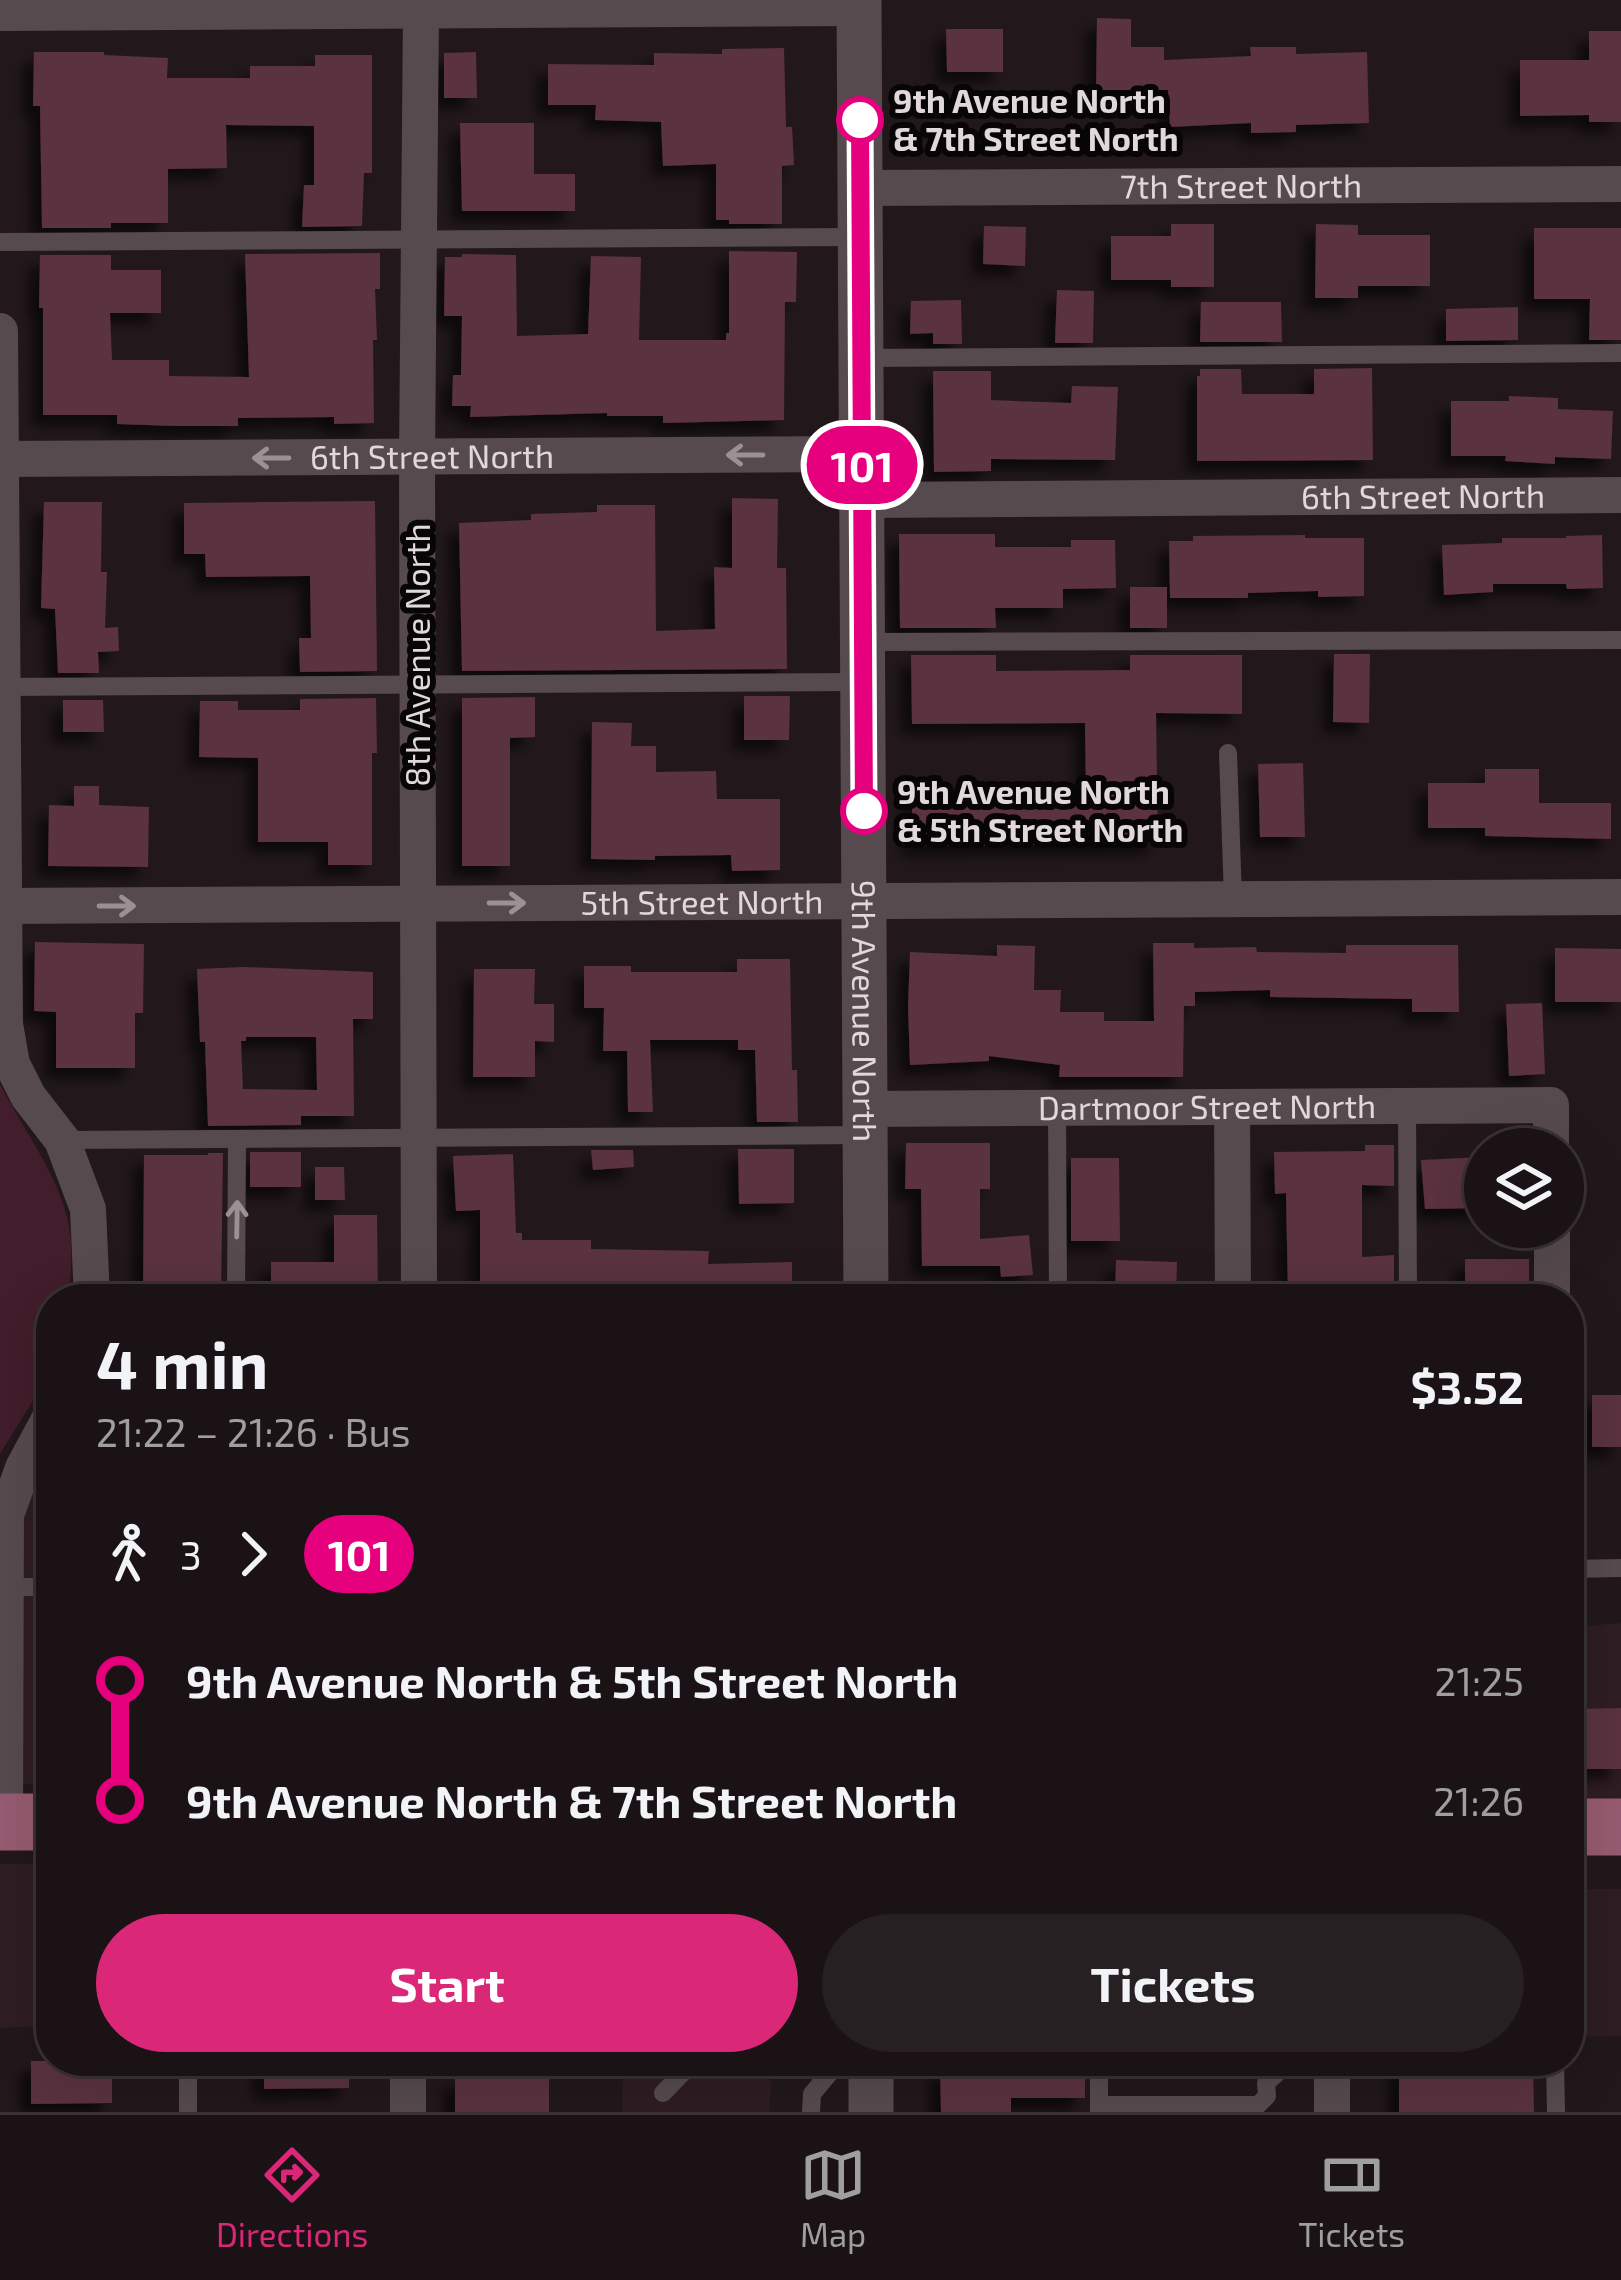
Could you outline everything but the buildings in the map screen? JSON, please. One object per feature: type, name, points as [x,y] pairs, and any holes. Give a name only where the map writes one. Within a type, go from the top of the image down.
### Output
[{"type":"main road","points":[[1584,1827],[1621,1827]]},
{"type":"street","points":[[0,13],[859,4]]},
{"type":"street","name":"9th Avenue North","points":[[859,4],[866,1284]]},
{"type":"street","name":"8th Avenue North","points":[[419,1284],[421,11]]},
{"type":"street","name":"7th Street North","points":[[860,188],[1621,184]]},
{"type":"street","points":[[0,331],[4,1024],[12,1064],[28,1096],[62,1139],[88,1209],[91,1284]]},
{"type":"street","name":"6th Street North","points":[[1,459],[862,454]]},
{"type":"street","name":"6th Street North","points":[[862,500],[1621,495]]},
{"type":"street","name":"5th Street North","points":[[2,906],[1621,897]]},
{"type":"street","name":"Dartmoor Street North","points":[[865,1122],[1057,1107],[1551,1105],[1551,1128]]},
{"type":"street","points":[[1232,1106],[1233,1284]]},
{"type":"street","points":[[1552,1248],[1552,1284]]},
{"type":"street","points":[[18,1822],[3,1572],[6,1515],[36,1443]]},
{"type":"street","points":[[408,2076],[408,2112]]},
{"type":"street","points":[[871,2076],[871,2112]]},
{"type":"street","points":[[1332,2076],[1332,2112]]},
{"type":"lane","points":[[0,242],[861,237]]},
{"type":"lane","points":[[861,358],[1621,353]]},
{"type":"lane","points":[[2,687],[418,684],[863,662],[1621,640]]},
{"type":"lane","points":[[1228,753],[1233,899]]},
{"type":"lane","points":[[1408,1106],[1408,1284]]},
{"type":"lane","points":[[1057,1107],[1058,1284]]},
{"type":"lane","points":[[62,1139],[418,1138],[865,1122]]},
{"type":"lane","points":[[236,1284],[237,1138]]},
{"type":"lane","points":[[1584,1569],[1621,1568]]},
{"type":"lane","points":[[3,1572],[36,1582]]},
{"type":"lane","points":[[188,2076],[188,2112]]},
{"type":"lane","points":[[663,2093],[679,2076]]},
{"type":"lane","points":[[811,2112],[812,2094],[827,2076]]},
{"type":"lane","points":[[1099,2076],[1099,2109],[1258,2105],[1267,2096],[1266,2076]]},
{"type":"lane","points":[[1556,2076],[1556,2112]]},
{"type":"shaded area","points":[[0,1084],[60,1196],[69,1224],[71,1256],[70,1284],[36,1284],[36,1396],[0,1454]]},
{"type":"shaded area","points":[[36,1482],[36,1784],[22,1784],[24,1518]]},
{"type":"shaded area","points":[[1621,1623],[1621,1810],[1584,1809],[1584,1626]]},
{"type":"shaded area","points":[[0,1864],[36,1864],[36,2027],[0,2028]]},
{"type":"shaded area","points":[[1584,1889],[1621,1889],[1621,2036],[1584,2037]]},
{"type":"shaded area","points":[[623,2076],[771,2076],[769,2112],[622,2112]]},
{"type":"bus line","name":"101","points":[[860,120],[864,811]]},
{"type":"place","name":"9th Avenue North & 7th Street North","points":[[860,120]]},
{"type":"place","name":"9th Avenue North & 5th Street North","points":[[864,811]]}]
